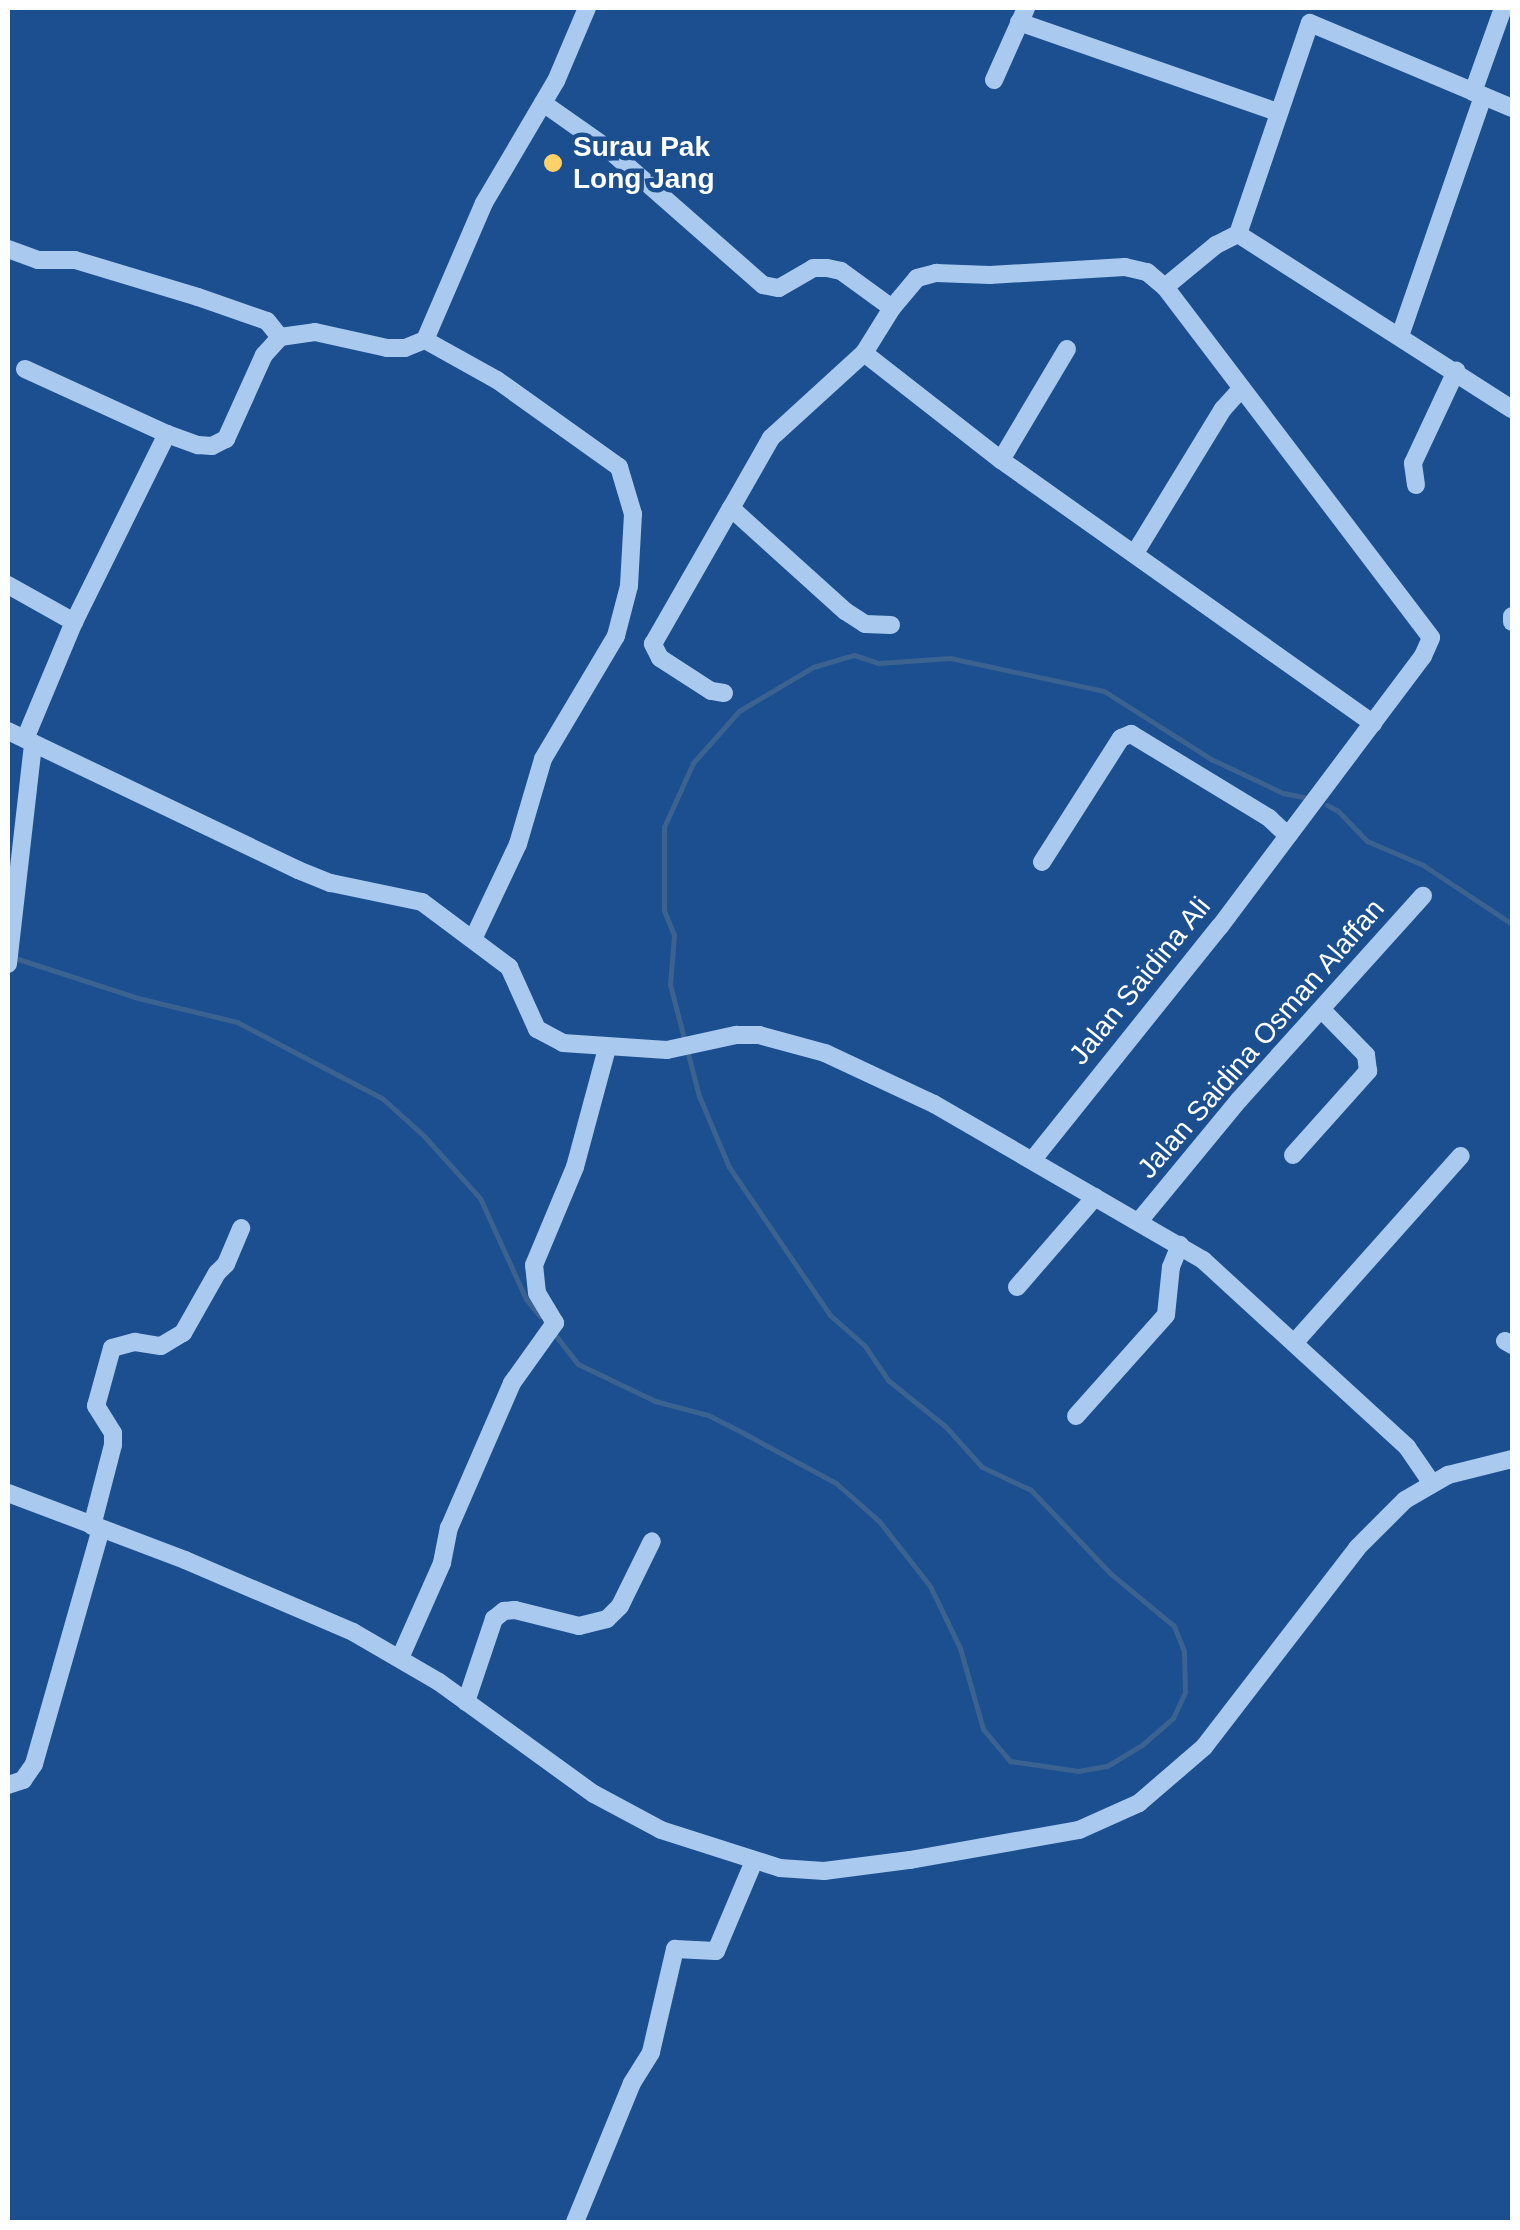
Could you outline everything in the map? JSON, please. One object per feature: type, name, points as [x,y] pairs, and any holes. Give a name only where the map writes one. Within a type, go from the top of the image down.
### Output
[{"type":"street","points":[[25,369],[167,434],[198,446],[212,446],[226,439],[264,355],[280,337],[315,332],[387,348],[405,348],[425,340],[479,213],[543,103],[587,8]]},
{"type":"street","points":[[1400,336],[1502,8]]},
{"type":"street","points":[[994,80],[1022,15],[1278,112]]},
{"type":"street","points":[[1165,286],[1216,245],[1238,234],[1310,23],[1512,108]]},
{"type":"street","points":[[543,103],[607,148],[763,284],[780,288],[813,268],[828,268],[840,271],[892,308]]},
{"type":"street","points":[[1238,234],[1512,409]]},
{"type":"street","points":[[8,249],[38,260],[75,260],[198,297],[267,321],[280,337]]},
{"type":"street","points":[[724,694],[711,691],[660,658],[653,644],[771,438],[864,353],[892,308],[917,278],[936,273],[990,275],[1137,267],[1165,286],[1242,388],[1223,409],[1135,553]]},
{"type":"street","points":[[425,340],[498,380],[619,467],[633,514],[629,586],[616,636],[543,759],[518,844],[474,937]]},
{"type":"street","points":[[1001,460],[1067,349]]},
{"type":"street","points":[[864,353],[1001,460],[1373,723]]},
{"type":"street","points":[[1416,485],[1413,472],[1417,452],[1456,371]]},
{"type":"street","name":"Jalan Saidina Ali","points":[[1033,1159],[1288,836],[1423,656],[1431,638],[1242,388]]},
{"type":"street","points":[[8,964],[29,741],[74,622],[167,434]]},
{"type":"street","points":[[731,508],[845,611],[865,624],[892,625]]},
{"type":"street","points":[[8,584],[74,622]]},
{"type":"street","points":[[8,731],[298,870],[331,883],[422,902],[509,966],[537,1029],[562,1043],[607,1048],[691,1047],[747,1034],[825,1053],[871,1072],[1033,1159],[1203,1260],[1407,1446],[1431,1482]]},
{"type":"street","points":[[1042,862],[1121,738],[1130,734],[1268,818],[1288,836]]},
{"type":"street","name":"Jalan Saidina Osman Alaffan","points":[[1140,1220],[1240,1100],[1423,896]]},
{"type":"street","points":[[1293,1155],[1368,1071],[1366,1055],[1323,1011]]},
{"type":"street","points":[[400,1658],[442,1563],[449,1528],[512,1383],[554,1322],[537,1293],[534,1265],[575,1167],[607,1048]]},
{"type":"street","points":[[1295,1342],[1461,1156]]},
{"type":"street","points":[[1018,1287],[1095,1196]]},
{"type":"street","points":[[8,1785],[23,1780],[34,1764],[97,1528],[113,1445],[112,1433],[96,1406],[112,1348],[135,1342],[161,1346],[184,1333],[216,1272],[226,1264],[241,1228]]},
{"type":"street","points":[[1076,1416],[1166,1315],[1171,1267],[1180,1245]]},
{"type":"street","points":[[8,1494],[250,1587],[400,1658],[626,1813],[699,1844],[754,1861],[794,1869],[853,1868],[1062,1833],[1123,1813],[1168,1782],[1204,1748],[1357,1548],[1405,1500],[1431,1482],[1512,1459]]},
{"type":"street","points":[[466,1702],[494,1619],[504,1611],[515,1610],[579,1626],[607,1619],[620,1606],[652,1540]]},
{"type":"street","points":[[575,2222],[632,2083],[651,2052],[675,1949],[716,1951],[754,1861]]},
{"type":"waterway","points":[[556,1336],[578,1364],[655,1401],[708,1415],[736,1429],[836,1483],[879,1521],[930,1586],[960,1648],[983,1729],[1010,1761],[1078,1771],[1107,1766],[1142,1745],[1173,1718],[1185,1692],[1184,1651],[1174,1626],[1110,1573],[1031,1490],[982,1467],[946,1427],[888,1380],[865,1346],[830,1315],[729,1167],[699,1096],[670,985],[674,935],[664,910],[664,827],[693,763],[739,711],[813,667],[854,655],[879,663],[950,658],[1104,691],[1211,759],[1283,793],[1309,798]]},
{"type":"waterway","points":[[1327,805],[1367,841],[1423,865],[1512,924]]},
{"type":"waterway","points":[[12,957],[138,998],[237,1022],[382,1098],[424,1136],[480,1198],[526,1299],[540,1316]]},
{"type":"place","name":"Surau Pak Long Jang","points":[[553,163]]}]
